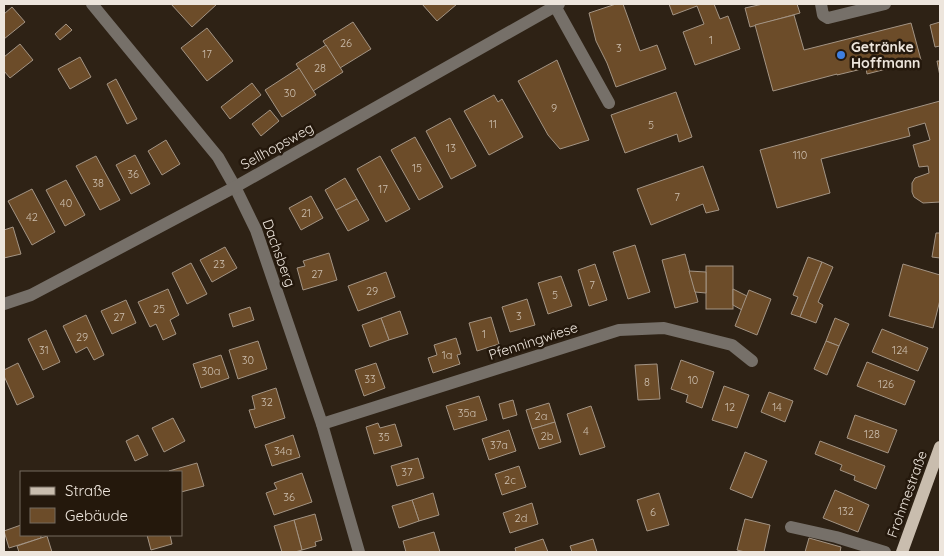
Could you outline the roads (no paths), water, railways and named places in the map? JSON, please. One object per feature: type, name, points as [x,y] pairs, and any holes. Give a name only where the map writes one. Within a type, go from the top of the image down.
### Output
[{"type":"main road","name":"Frohmestraße","points":[[902,552],[940,447]]},
{"type":"street","name":"Dachsberg","points":[[92,4],[218,157],[256,230],[322,424],[359,552]]},
{"type":"street","points":[[820,4],[823,15],[828,18],[885,4]]},
{"type":"street","name":"Sellhopsweg","points":[[4,304],[31,295],[235,187],[557,5]]},
{"type":"street","points":[[557,5],[609,103]]},
{"type":"street","name":"Pfenningwiese","points":[[322,424],[619,330],[664,328],[732,344],[752,361]]},
{"type":"street","points":[[792,527],[836,537],[885,552]]},
{"type":"place","name":"Getränke Hoffmann","points":[[841,55]]}]
